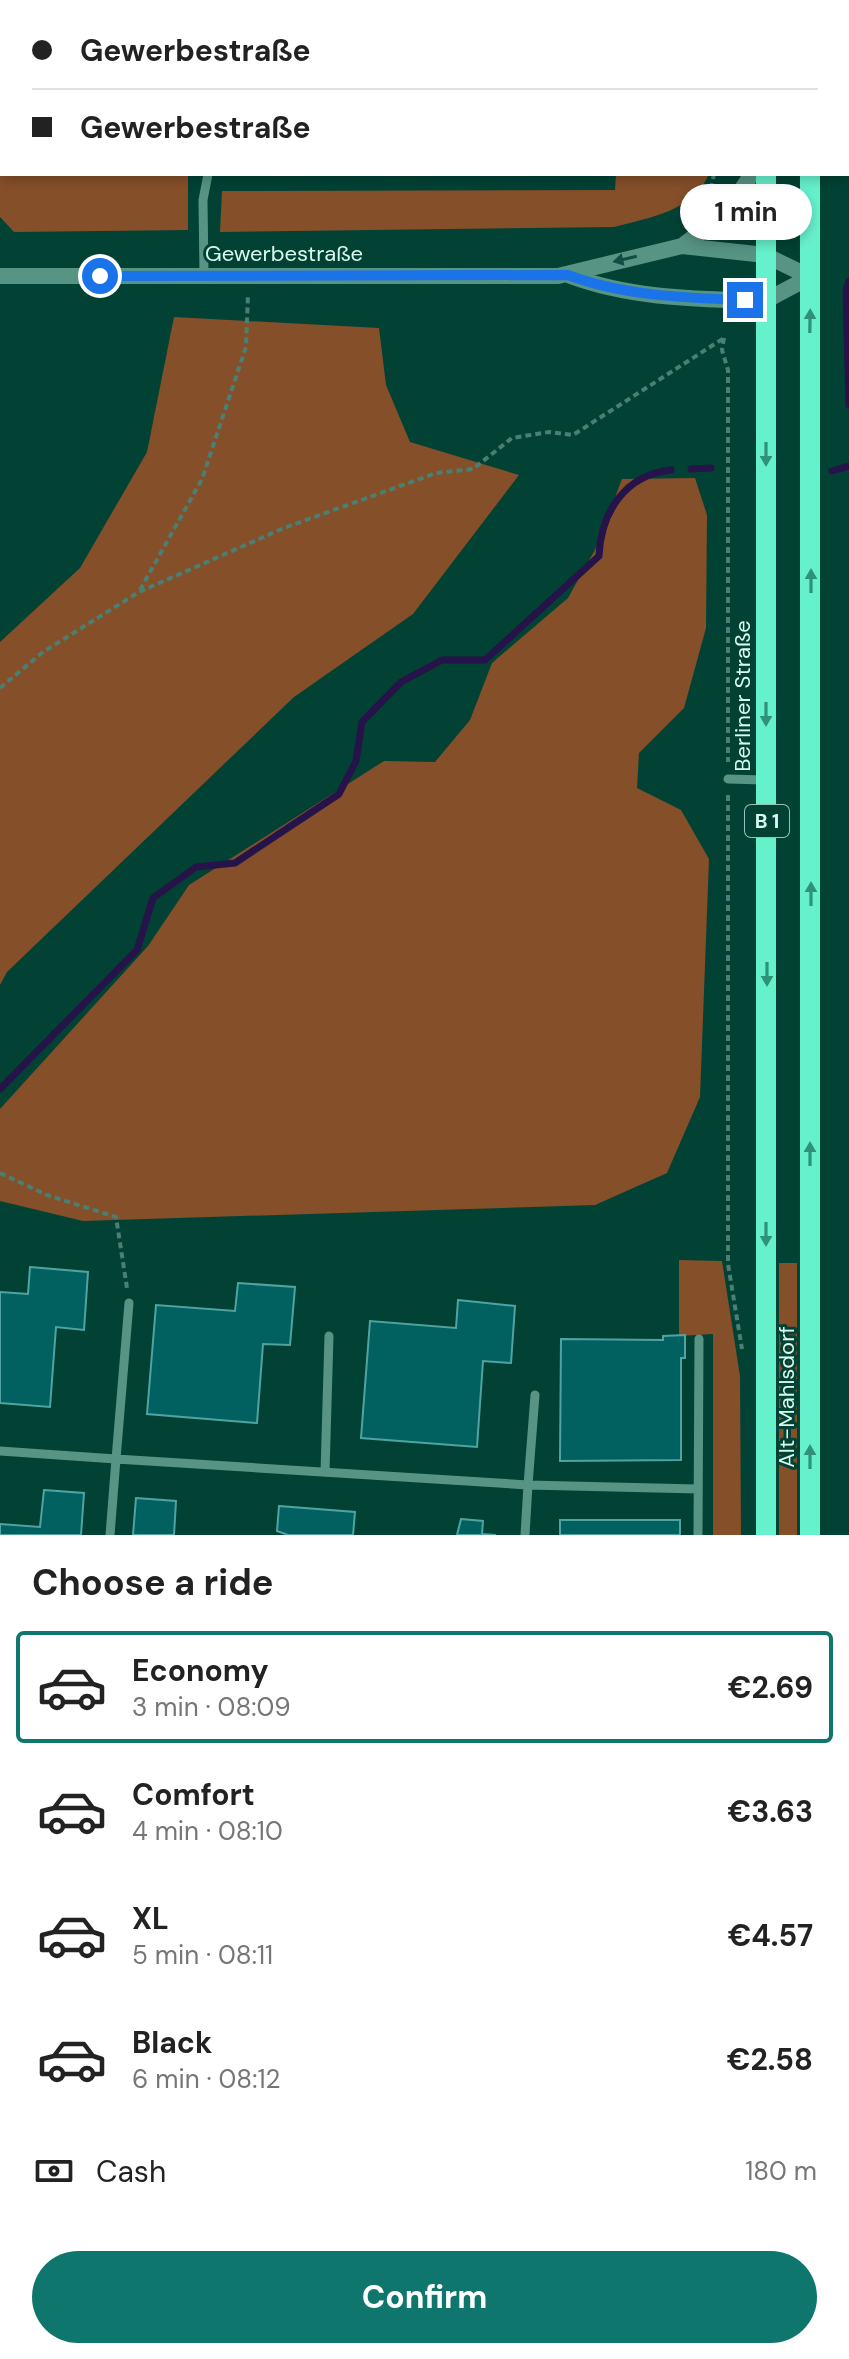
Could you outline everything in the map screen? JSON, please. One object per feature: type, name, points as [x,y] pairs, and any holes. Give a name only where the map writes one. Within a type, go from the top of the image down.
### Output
[{"type":"main road","name":"Berliner Straße","points":[[766,176],[766,1266]]},
{"type":"main road","name":"B 1","points":[[810,176],[810,277]]},
{"type":"main road","name":"Alt-Mahlsdorf","points":[[810,277],[810,1535]]},
{"type":"main road","name":"Alt-Mahlsdorf","points":[[766,1266],[766,1535]]},
{"type":"street","points":[[682,246],[725,214],[751,176]]},
{"type":"street","name":"Gewerbestraße","points":[[0,276],[568,275],[682,246],[765,255],[810,277]]},
{"type":"street","name":"Gewerbestraße","points":[[568,275],[597,286],[639,294],[765,301]]},
{"type":"street","points":[[765,301],[810,277]]},
{"type":"lane","points":[[204,275],[203,200],[208,176]]},
{"type":"lane","points":[[728,779],[767,780]]},
{"type":"lane","points":[[110,1535],[129,1303]]},
{"type":"lane","points":[[325,1472],[329,1336]]},
{"type":"lane","points":[[698,1535],[699,1339]]},
{"type":"lane","points":[[525,1535],[535,1395]]},
{"type":"lane","points":[[0,1451],[528,1485],[698,1489]]},
{"type":"path","points":[[711,189],[714,176]]},
{"type":"path","points":[[139,592],[202,479],[246,347],[249,275]]},
{"type":"path","points":[[0,688],[43,652],[139,592],[284,528],[436,473],[473,469],[512,438],[549,432],[573,435],[724,338],[722,350],[728,370],[728,1264],[744,1363]]},
{"type":"path","points":[[0,1173],[47,1195],[116,1217],[129,1303]]},
{"type":"shaded area","points":[[0,176],[188,176],[188,230],[14,232],[0,217]]},
{"type":"shaded area","points":[[616,176],[708,176],[702,187],[681,205],[656,216],[614,227],[220,232],[222,191],[615,190]]},
{"type":"shaded area","points":[[174,317],[379,328],[386,385],[410,442],[519,475],[413,614],[294,697],[7,972],[0,985],[0,642],[80,568],[147,452]]},
{"type":"shaded area","points":[[695,478],[707,515],[706,628],[684,708],[639,753],[637,788],[681,810],[709,859],[700,1097],[667,1173],[595,1205],[83,1221],[0,1201],[0,1109],[148,946],[189,885],[384,761],[435,762],[470,720],[492,663],[568,598],[596,548],[622,479]]},
{"type":"shaded area","points":[[679,1260],[722,1261],[740,1376],[741,1535],[713,1535],[713,1334],[679,1336]]},
{"type":"shaded area","points":[[779,1263],[797,1263],[797,1535],[779,1535]]},
{"type":"building","points":[[30,1267],[88,1272],[84,1330],[56,1327],[50,1407],[0,1403],[0,1292],[28,1294]]},
{"type":"building","points":[[238,1283],[295,1287],[290,1345],[263,1344],[257,1423],[147,1414],[156,1305],[235,1311]]},
{"type":"building","points":[[458,1300],[515,1306],[511,1363],[483,1361],[477,1447],[361,1438],[370,1321],[456,1328]]},
{"type":"building","points":[[685,1335],[685,1358],[681,1358],[681,1460],[560,1461],[561,1339],[663,1340],[663,1336]]},
{"type":"building","points":[[44,1490],[84,1493],[81,1535],[0,1535],[0,1524],[40,1527]]},
{"type":"building","points":[[136,1498],[176,1501],[174,1535],[133,1535]]},
{"type":"building","points":[[279,1506],[355,1512],[353,1535],[288,1535],[277,1531]]},
{"type":"building","points":[[461,1519],[483,1521],[482,1534],[496,1535],[457,1535]]},
{"type":"building","points":[[560,1520],[680,1520],[680,1535],[560,1535]]},
{"type":"waterway","points":[[849,281],[846,291],[849,405]]},
{"type":"waterway","points":[[832,471],[849,466]]},
{"type":"waterway","points":[[691,469],[711,468]]},
{"type":"waterway","points":[[0,1089],[137,950],[153,898],[196,867],[235,863],[339,794],[356,761],[362,722],[401,682],[442,660],[485,660],[599,556],[604,525],[610,511],[628,488],[654,473],[671,470]]},
{"type":"route","points":[[100,276],[568,275],[597,286],[639,294],[745,300]]}]
